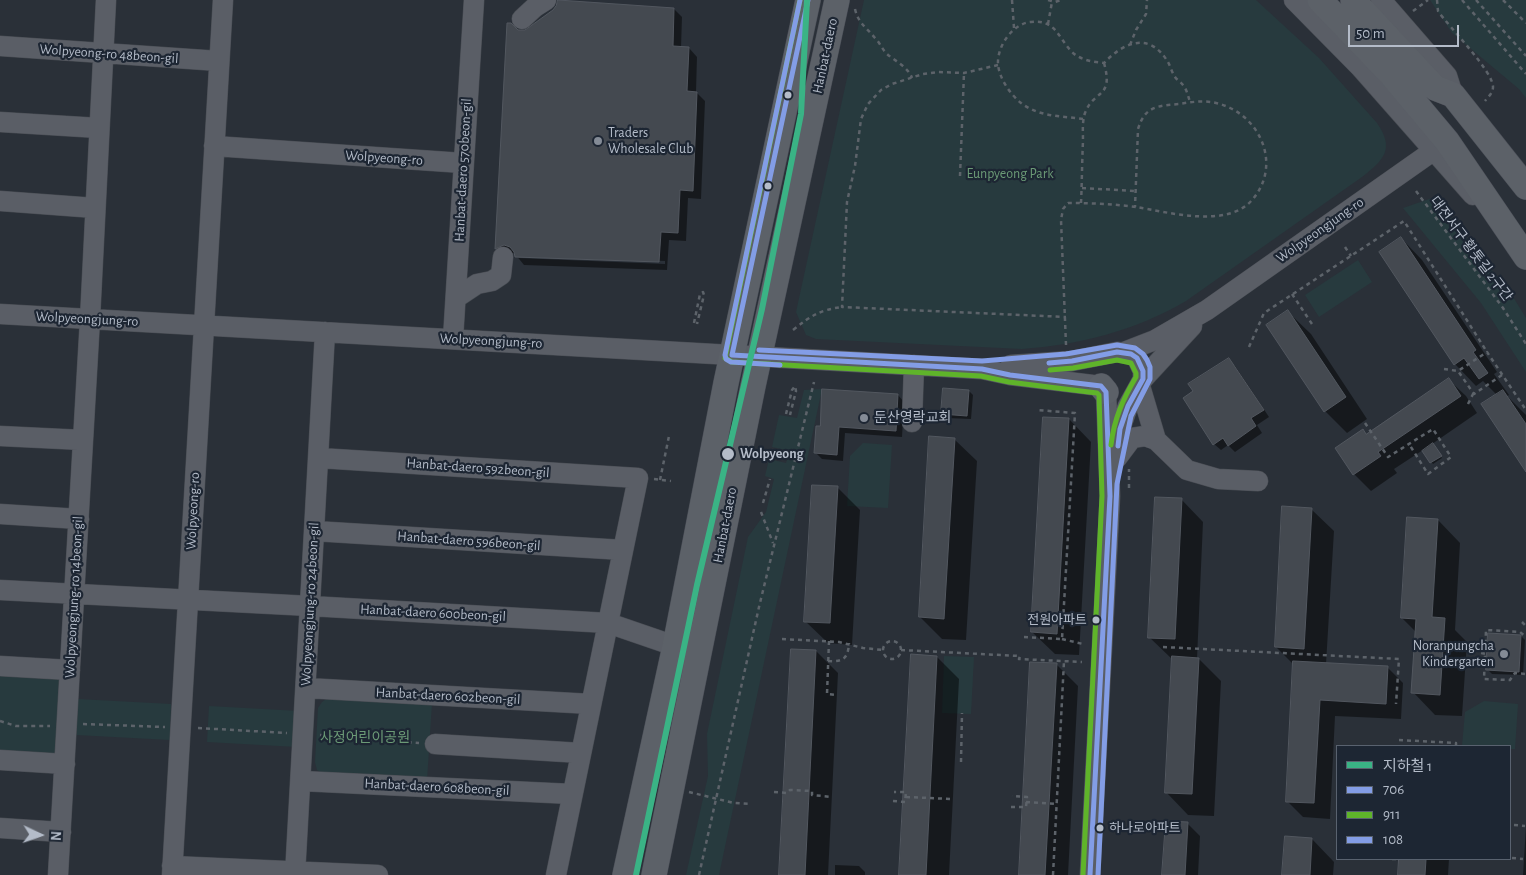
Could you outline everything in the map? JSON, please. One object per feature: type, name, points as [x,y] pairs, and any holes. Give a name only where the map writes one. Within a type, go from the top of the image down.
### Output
[{"type":"main road","name":"Hanbat-daero","points":[[625,875],[675,646],[732,355],[808,0]]},
{"type":"main road","points":[[1320,0],[1390,73],[1447,141],[1526,257]]},
{"type":"main road","points":[[1353,0],[1435,88],[1453,95],[1526,188]]},
{"type":"main road","name":"Hanbat-daero","points":[[654,875],[759,357],[846,3]]},
{"type":"street","name":"Wolpyeongjung-ro 14beon-gil","points":[[58,875],[106,0]]},
{"type":"street","name":"Wolpyeong-ro","points":[[172,870],[223,0]]},
{"type":"street","name":"Hanbat-daero 570beon-gil","points":[[453,339],[474,0]]},
{"type":"street","points":[[522,19],[546,0]]},
{"type":"street","points":[[1294,0],[1361,68],[1471,192],[1509,231]]},
{"type":"street","points":[[1381,0],[1446,76],[1453,95]]},
{"type":"street","name":"Wolpyeong-ro 48beon-gil","points":[[0,46],[219,61]]},
{"type":"street","points":[[0,122],[99,128]]},
{"type":"street","name":"Wolpyeong-ro","points":[[214,146],[464,163]]},
{"type":"street","name":"Wolpyeongjung-ro","points":[[1207,310],[1434,151]]},
{"type":"street","points":[[0,201],[95,208]]},
{"type":"street","points":[[456,298],[477,284],[492,281],[502,275],[503,257]]},
{"type":"street","points":[[1207,310],[1155,340],[1104,358],[1098,372],[1125,391],[1150,438],[1187,470],[1218,478],[1258,481]]},
{"type":"street","points":[[1090,875],[1110,483],[1107,449],[1108,405],[1125,391],[1207,310]]},
{"type":"street","name":"Wolpyeongjung-ro","points":[[0,314],[982,369]]},
{"type":"street","name":"Wolpyeongjung-ro 24beon-gil","points":[[296,873],[325,332]]},
{"type":"street","points":[[982,369],[1072,361],[1117,353],[1131,354],[1141,364],[1125,391],[1116,459],[1110,483]]},
{"type":"street","points":[[912,422],[914,365]]},
{"type":"street","points":[[982,369],[1010,375],[1067,381],[1125,391]]},
{"type":"street","points":[[0,436],[83,440]]},
{"type":"street","points":[[1116,459],[1132,438],[1150,438]]},
{"type":"street","name":"Hanbat-daero 592beon-gil","points":[[318,458],[638,478],[623,550]]},
{"type":"street","points":[[0,514],[79,519]]},
{"type":"street","name":"Hanbat-daero 596beon-gil","points":[[314,531],[623,550]]},
{"type":"street","points":[[556,875],[623,550]]},
{"type":"street","name":"Hanbat-daero 600beon-gil","points":[[0,590],[608,623],[675,646]]},
{"type":"street","points":[[0,666],[70,670]]},
{"type":"street","name":"Hanbat-daero 602beon-gil","points":[[306,688],[591,704]]},
{"type":"street","points":[[435,744],[581,753]]},
{"type":"street","points":[[0,760],[64,764]]},
{"type":"street","name":"Hanbat-daero 608beon-gil","points":[[301,781],[572,794]]},
{"type":"street","points":[[0,828],[61,832]]},
{"type":"street","points":[[172,870],[378,875]]},
{"type":"path","points":[[1012,0],[1014,29]]},
{"type":"path","points":[[1048,0],[1052,2],[1061,0]]},
{"type":"path","points":[[1130,45],[1136,30],[1146,14],[1148,0]]},
{"type":"path","points":[[1412,12],[1428,0]]},
{"type":"path","points":[[1437,0],[1438,11],[1484,67],[1491,80],[1492,92],[1485,101]]},
{"type":"path","points":[[1462,0],[1526,74]]},
{"type":"path","points":[[1476,0],[1526,56]]},
{"type":"path","points":[[1503,0],[1526,23]]},
{"type":"path","points":[[1048,24],[1052,2]]},
{"type":"path","points":[[846,3],[865,29],[875,37],[885,52],[908,70],[912,78]]},
{"type":"path","points":[[1083,119],[1048,116],[1028,108],[1020,102],[1003,80],[998,65],[1002,48],[1014,29],[1031,22],[1048,24],[1057,31],[1072,53],[1086,60],[1104,63]]},
{"type":"path","points":[[1104,63],[1119,49],[1141,43],[1147,44],[1159,51],[1167,59],[1176,79],[1186,89],[1190,102]]},
{"type":"path","points":[[1081,203],[1083,119],[1089,106],[1106,88],[1107,80],[1104,63]]},
{"type":"path","points":[[842,307],[847,202],[855,166],[860,119],[868,104],[881,90],[892,84],[923,74],[938,72],[964,73],[998,65]]},
{"type":"path","points":[[960,176],[964,73]]},
{"type":"path","points":[[1066,349],[1061,220],[1063,209],[1068,202],[1135,207],[1172,214],[1228,215],[1252,201],[1260,187],[1268,165],[1261,138],[1243,116],[1231,108],[1216,103],[1190,102],[1158,106],[1149,110],[1141,118],[1138,129],[1135,207]]},
{"type":"path","points":[[1081,188],[1136,191]]},
{"type":"path","name":"대전서구 황톳길 2구간","points":[[1416,191],[1503,308],[1526,344]]},
{"type":"path","points":[[1249,347],[1264,313],[1404,221],[1526,410]]},
{"type":"path","points":[[1345,247],[1350,256]]},
{"type":"path","points":[[703,292],[704,295],[695,324],[700,294],[703,292]]},
{"type":"path","points":[[1292,294],[1312,324]]},
{"type":"path","points":[[793,330],[815,313],[826,309],[842,307],[1066,317]]},
{"type":"path","points":[[1444,369],[1458,371],[1487,352]]},
{"type":"path","points":[[1458,371],[1474,394]]},
{"type":"path","points":[[1468,404],[1474,394],[1502,375]]},
{"type":"path","points":[[699,875],[774,545],[814,382]]},
{"type":"path","points":[[795,386],[796,391],[788,415],[792,390],[795,386]]},
{"type":"path","points":[[1037,410],[1075,413],[1062,639]]},
{"type":"path","points":[[1365,423],[1388,457],[1433,428],[1451,457],[1428,474],[1409,444]]},
{"type":"path","points":[[660,480],[669,436]]},
{"type":"path","points":[[761,450],[782,454]]},
{"type":"path","points":[[763,503],[770,478]]},
{"type":"path","points":[[760,512],[774,545]]},
{"type":"path","points":[[1522,622],[1526,626]]},
{"type":"path","points":[[1525,674],[1515,673],[1510,680],[1484,678],[1486,630],[1520,632],[1526,637]]},
{"type":"path","points":[[1024,637],[1062,639],[1083,644]]},
{"type":"path","points":[[782,639],[829,641],[883,650]]},
{"type":"path","points":[[829,641],[827,694],[837,695]]},
{"type":"path","points":[[883,650],[888,642],[893,641],[897,643],[901,650]]},
{"type":"path","points":[[828,661],[837,662],[843,659],[848,654],[849,644]]},
{"type":"path","points":[[1163,647],[1399,659],[1396,704]]},
{"type":"path","points":[[883,650],[884,654],[892,659],[896,658],[901,650]]},
{"type":"path","points":[[901,650],[947,654],[1020,656],[1020,659],[1082,662]]},
{"type":"path","points":[[1481,653],[1486,654]]},
{"type":"path","points":[[1053,875],[1064,661]]},
{"type":"path","points":[[961,762],[962,713]]},
{"type":"path","points":[[0,721],[16,726],[88,724],[303,733],[435,744]]},
{"type":"path","points":[[1399,740],[1456,745]]},
{"type":"path","points":[[774,792],[787,793],[790,790],[812,791],[812,796],[832,796]]},
{"type":"path","points":[[686,791],[734,803],[751,804]]},
{"type":"path","points":[[893,801],[905,802],[906,797],[906,792],[894,792]]},
{"type":"path","points":[[1012,796],[1027,797],[1026,807],[1012,807]]},
{"type":"path","points":[[906,797],[952,799]]},
{"type":"path","points":[[1026,802],[1057,804]]},
{"type":"path","points":[[1514,825],[1525,826]]},
{"type":"path","points":[[1512,858],[1523,859]]},
{"type":"green space","name":"Eunpyeong Park","points":[[864,0],[1256,0],[1319,58],[1377,123],[1385,140],[1385,153],[1376,165],[1362,177],[1186,301],[1128,328],[1086,340],[1022,349],[816,339],[806,335],[796,312]]},
{"type":"green space","points":[[1430,0],[1526,0],[1526,98],[1519,89],[1452,33]]},
{"type":"green space","points":[[1435,197],[1515,300],[1526,318],[1526,372],[1481,303],[1403,208]]},
{"type":"green space","points":[[1358,260],[1372,282],[1319,317],[1305,295]]},
{"type":"green space","points":[[822,389],[719,875],[686,875],[708,776],[707,734],[748,537],[766,512],[774,479],[765,476],[769,459],[786,463],[790,451],[772,447],[779,415],[797,418],[804,390]]},
{"type":"green space","points":[[863,443],[892,445],[888,508],[847,506],[850,456]]},
{"type":"green space","points":[[944,656],[974,657],[971,714],[942,713]]},
{"type":"green space","points":[[0,671],[63,674],[59,759],[0,755]]},
{"type":"green space","name":"사정어린이공원","points":[[329,697],[432,703],[427,781],[325,775],[317,770],[315,762],[318,708]]},
{"type":"green space","points":[[78,699],[171,704],[170,740],[76,735]]},
{"type":"green space","points":[[1484,701],[1518,704],[1515,749],[1511,749],[1511,745],[1462,745],[1465,712]]},
{"type":"green space","points":[[209,706],[299,711],[297,747],[207,742]]},
{"type":"building","name":"Traders Wholesale Club","points":[[558,0],[674,8],[673,46],[689,47],[687,91],[697,92],[693,191],[680,190],[678,233],[661,232],[659,262],[515,257],[510,247],[504,245],[495,249],[507,23],[511,23],[518,30],[525,30],[553,10]]},
{"type":"building","points":[[1401,237],[1476,350],[1473,352],[1488,373],[1479,379],[1464,358],[1454,365],[1379,252]]},
{"type":"building","points":[[1288,310],[1346,397],[1324,412],[1266,325]]},
{"type":"building","points":[[1229,358],[1264,410],[1251,418],[1256,426],[1228,446],[1223,438],[1213,445],[1183,398],[1193,391],[1188,384]]},
{"type":"building","points":[[1449,378],[1461,396],[1378,452],[1381,456],[1353,475],[1335,448],[1363,429],[1366,434]]},
{"type":"building","points":[[943,388],[969,390],[967,416],[941,414]]},
{"type":"building","points":[[822,389],[898,394],[896,431],[839,427],[837,455],[814,453],[816,426],[820,426]]},
{"type":"building","points":[[1503,390],[1526,424],[1526,472],[1481,404]]},
{"type":"building","points":[[1043,417],[1069,418],[1057,634],[1031,632]]},
{"type":"building","points":[[929,436],[955,438],[944,619],[919,617]]},
{"type":"building","points":[[1433,443],[1442,456],[1430,463],[1422,451]]},
{"type":"building","points":[[812,485],[838,486],[830,623],[804,622]]},
{"type":"building","points":[[1155,497],[1182,498],[1175,639],[1148,638]]},
{"type":"building","points":[[1282,506],[1312,508],[1304,649],[1275,647]]},
{"type":"building","points":[[1407,517],[1438,519],[1432,617],[1445,618],[1440,695],[1411,693],[1416,619],[1401,618]]},
{"type":"building","points":[[1488,633],[1521,635],[1519,672],[1486,670]]},
{"type":"building","points":[[791,649],[816,650],[805,875],[779,875]]},
{"type":"building","points":[[911,654],[937,656],[926,875],[899,875]]},
{"type":"building","points":[[1172,656],[1199,658],[1192,794],[1165,793]]},
{"type":"building","points":[[1293,661],[1388,666],[1386,704],[1320,700],[1314,803],[1286,802]]},
{"type":"building","points":[[1030,662],[1057,663],[1045,875],[1019,875]]},
{"type":"building","points":[[1166,821],[1188,822],[1185,875],[1162,875]]},
{"type":"building","points":[[1285,836],[1312,838],[1310,875],[1282,875]]},
{"type":"building","points":[[1399,860],[1426,860],[1425,875],[1398,875]]},
{"type":"metro line","name":"1","points":[[636,875],[697,585],[762,309],[801,114],[807,0]]},
{"type":"transit line","name":"911","points":[[800,0],[725,358],[732,362],[981,376],[1009,382],[1097,393],[1099,395],[1102,496],[1083,875]]},
{"type":"transit line","name":"108","points":[[780,365],[731,362],[726,359],[725,355],[800,0]]},
{"type":"transit line","name":"706","points":[[808,0],[732,355],[982,369],[1010,375],[1101,386],[1106,392],[1110,496],[1090,875]]},
{"type":"transit line","name":"108","points":[[759,350],[982,361],[1066,354],[1117,345],[1135,348],[1147,360],[1150,367],[1150,379],[1131,416],[1117,484],[1098,875]]},
{"type":"transit line","name":"706","points":[[1049,363],[1072,361],[1117,352],[1131,354],[1137,358],[1143,371],[1143,379],[1128,406],[1120,429],[1118,446]]},
{"type":"transit line","name":"911","points":[[1050,370],[1117,360],[1131,363],[1136,377],[1120,409],[1114,426],[1111,445]]},
{"type":"place","name":"Traders Wholesale Club","points":[[598,141]]},
{"type":"place","name":"둔산영락교회","points":[[864,418]]},
{"type":"place","name":"Wolpyeong","points":[[728,454]]},
{"type":"place","name":"전원아파트","points":[[1096,620]]},
{"type":"place","name":"Noranpungcha Kindergarten","points":[[1504,654]]},
{"type":"place","name":"하나로아파트","points":[[1100,828]]}]
